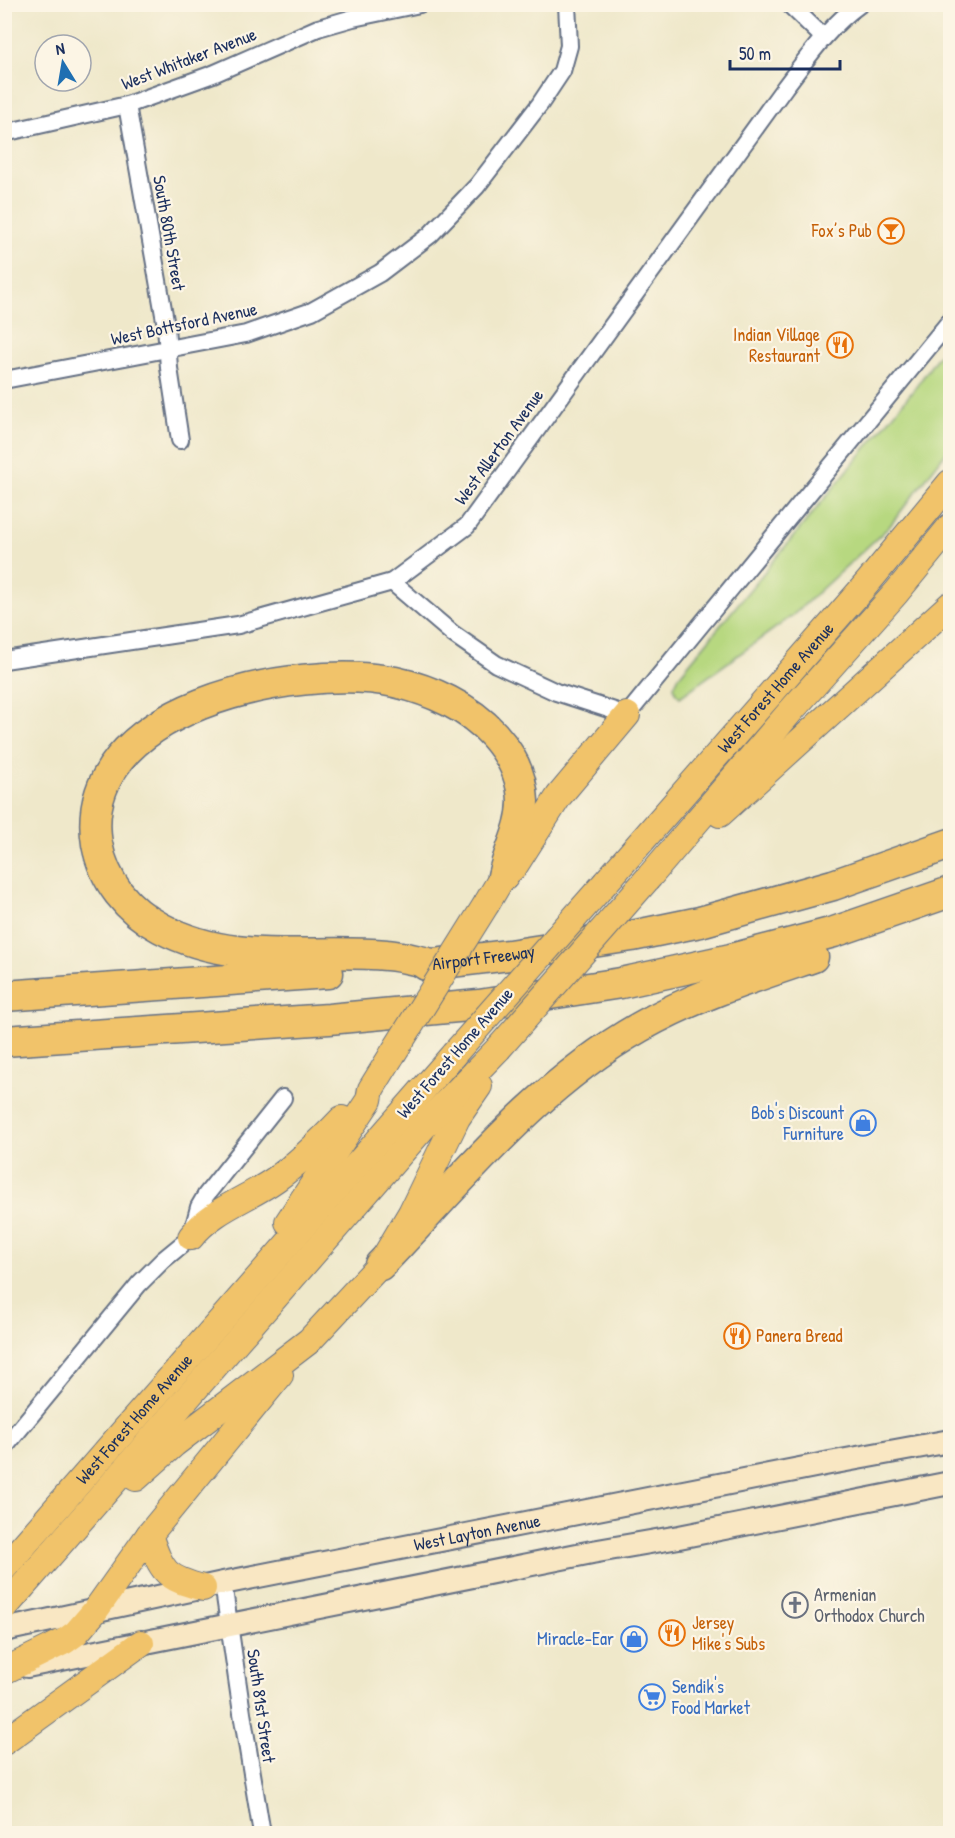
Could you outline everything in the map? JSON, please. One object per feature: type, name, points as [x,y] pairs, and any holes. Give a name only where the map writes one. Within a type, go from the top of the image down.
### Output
[{"type":"highway","points":[[433,964],[388,955],[282,954],[230,950],[205,945],[161,928],[143,917],[118,894],[102,865],[96,837],[98,808],[113,768],[123,755],[145,735],[167,720],[190,708],[237,691],[269,683],[324,677],[369,678],[420,689],[446,699],[487,727],[511,757],[519,775],[523,802],[519,832],[503,876]]},
{"type":"highway","name":"Airport Freeway","points":[[4,996],[433,964],[632,936],[700,922],[833,885],[951,844]]},
{"type":"highway","points":[[4,1041],[329,1019],[479,1005],[621,983],[731,959],[834,932],[951,892]]},
{"type":"highway","points":[[380,1265],[483,1153],[517,1120],[555,1085],[601,1051],[649,1022],[703,996],[930,917],[951,900]]},
{"type":"main road","name":"West Forest Home Avenue","points":[[4,1568],[869,581],[951,483]]},
{"type":"main road","name":"West Forest Home Avenue","points":[[4,1608],[426,1124],[498,1049],[951,527]]},
{"type":"main road","points":[[657,867],[710,823],[951,605]]},
{"type":"main road","points":[[191,1237],[212,1217],[275,1180],[315,1147],[344,1118],[359,1096],[370,1089],[503,876],[514,867],[559,796],[627,715]]},
{"type":"main road","points":[[5,1670],[65,1641],[95,1611],[149,1535],[309,1341],[380,1265],[411,1212],[457,1118],[482,1082],[498,1049]]},
{"type":"main road","points":[[268,1265],[283,1229],[369,1100],[370,1089]]},
{"type":"main road","points":[[104,1495],[129,1483],[174,1444],[309,1341]]},
{"type":"main road","name":"West Layton Avenue","points":[[4,1630],[213,1586],[951,1441]]},
{"type":"main road","points":[[5,1670],[951,1483]]},
{"type":"main road","points":[[149,1535],[156,1556],[171,1577],[180,1582],[213,1586]]},
{"type":"main road","points":[[4,1742],[141,1643]]},
{"type":"street","name":"West Whitaker Avenue","points":[[4,133],[127,105],[213,74],[318,28],[352,18],[420,4]]},
{"type":"street","name":"West Bottsford Avenue","points":[[4,380],[246,334],[312,311],[380,273],[430,236],[477,186],[540,104],[562,71],[569,46],[567,4]]},
{"type":"street","points":[[789,4],[823,37]]},
{"type":"street","name":"West Allerton Avenue","points":[[4,660],[238,625],[392,582],[467,526],[823,37],[846,14],[860,4]]},
{"type":"street","name":"South 80th Street","points":[[127,105],[166,326],[167,350],[180,440]]},
{"type":"street","points":[[392,582],[453,634],[496,664],[556,692],[627,715],[951,321]]},
{"type":"street","points":[[4,1448],[139,1284],[191,1237],[199,1208],[206,1196],[283,1098]]},
{"type":"street","name":"South 81st Street","points":[[213,1586],[231,1624],[242,1713],[262,1833]]},
{"type":"green space","points":[[950,339],[950,447],[889,527],[792,616],[680,697],[675,692],[674,686],[679,676],[916,387]]},
{"type":"place","name":"Fox’s Pub","points":[[891,231]]},
{"type":"place","name":"Indian Village Restaurant","points":[[840,345]]},
{"type":"place","name":"Bob's Discount Furniture","points":[[863,1123]]},
{"type":"place","name":"Panera Bread","points":[[737,1336]]},
{"type":"place","name":"Armenian Orthodox Church","points":[[795,1605]]},
{"type":"place","name":"Jersey Mike's Subs","points":[[672,1633]]},
{"type":"place","name":"Miracle-Ear","points":[[634,1639]]},
{"type":"place","name":"Sendik's Food Market","points":[[652,1697]]}]
